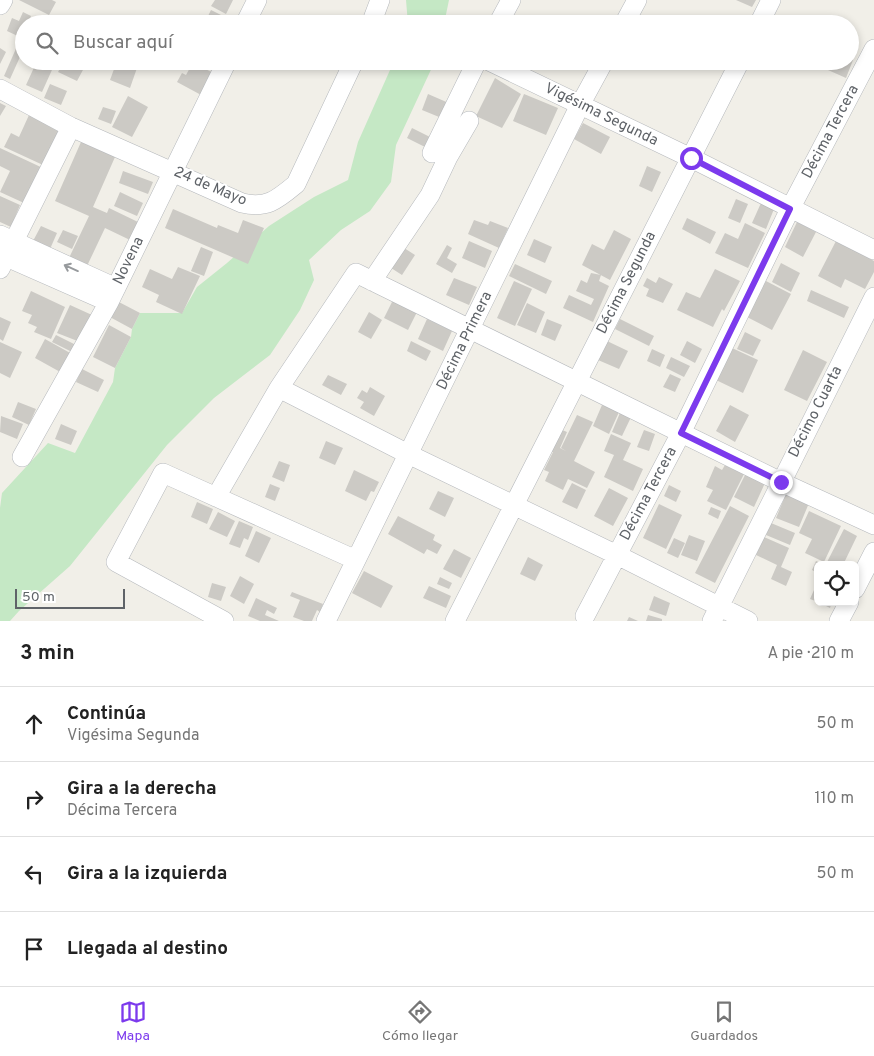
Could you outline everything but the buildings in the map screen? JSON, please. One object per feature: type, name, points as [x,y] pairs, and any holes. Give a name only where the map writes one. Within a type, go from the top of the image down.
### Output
[{"type":"street","points":[[0,5],[3,0]]},
{"type":"street","points":[[250,15],[257,0]]},
{"type":"street","points":[[374,15],[380,0]]},
{"type":"street","points":[[503,15],[511,0]]},
{"type":"street","points":[[629,15],[637,0]]},
{"type":"street","points":[[764,15],[772,0]]},
{"type":"street","name":"Décima Tercera","points":[[585,616],[681,433],[790,209],[874,50]]},
{"type":"street","name":"Novena","points":[[22,457],[112,295],[223,70]]},
{"type":"street","name":"24 de Mayo","points":[[0,89],[72,127],[242,203],[254,206],[268,203],[282,196],[296,184],[350,70]]},
{"type":"street","points":[[372,281],[430,195],[439,153],[473,70]]},
{"type":"street","name":"Vigésima Segunda","points":[[508,70],[691,158],[874,250]]},
{"type":"street","name":"Décima Primera","points":[[326,621],[580,105],[599,70]]},
{"type":"street","name":"Décima Segunda","points":[[455,621],[735,70]]},
{"type":"street","points":[[439,153],[469,121]]},
{"type":"street","points":[[72,127],[4,252],[112,295]]},
{"type":"street","points":[[216,497],[279,388],[356,273],[781,482],[874,524]]},
{"type":"street","name":"Décimo Cuarta","points":[[716,614],[874,297]]},
{"type":"street","points":[[279,388],[408,454],[616,555],[716,614],[748,621]]},
{"type":"street","points":[[224,621],[116,562],[163,473],[356,560]]},
{"type":"street","points":[[859,582],[874,552]]},
{"type":"street","points":[[839,621],[847,606]]},
{"type":"green space","points":[[406,0],[449,0],[446,15],[407,15]]},
{"type":"green space","points":[[390,70],[431,70],[396,145],[391,182],[370,211],[341,230],[309,260],[314,280],[300,310],[270,355],[214,398],[167,445],[70,566],[10,621],[0,621],[0,508],[2,493],[48,443],[75,453],[113,382],[115,368],[131,337],[132,329],[140,313],[182,313],[197,287],[269,226],[314,197],[348,180],[358,142]]},
{"type":"route","points":[[691,158],[790,209],[681,433],[781,482]]}]
